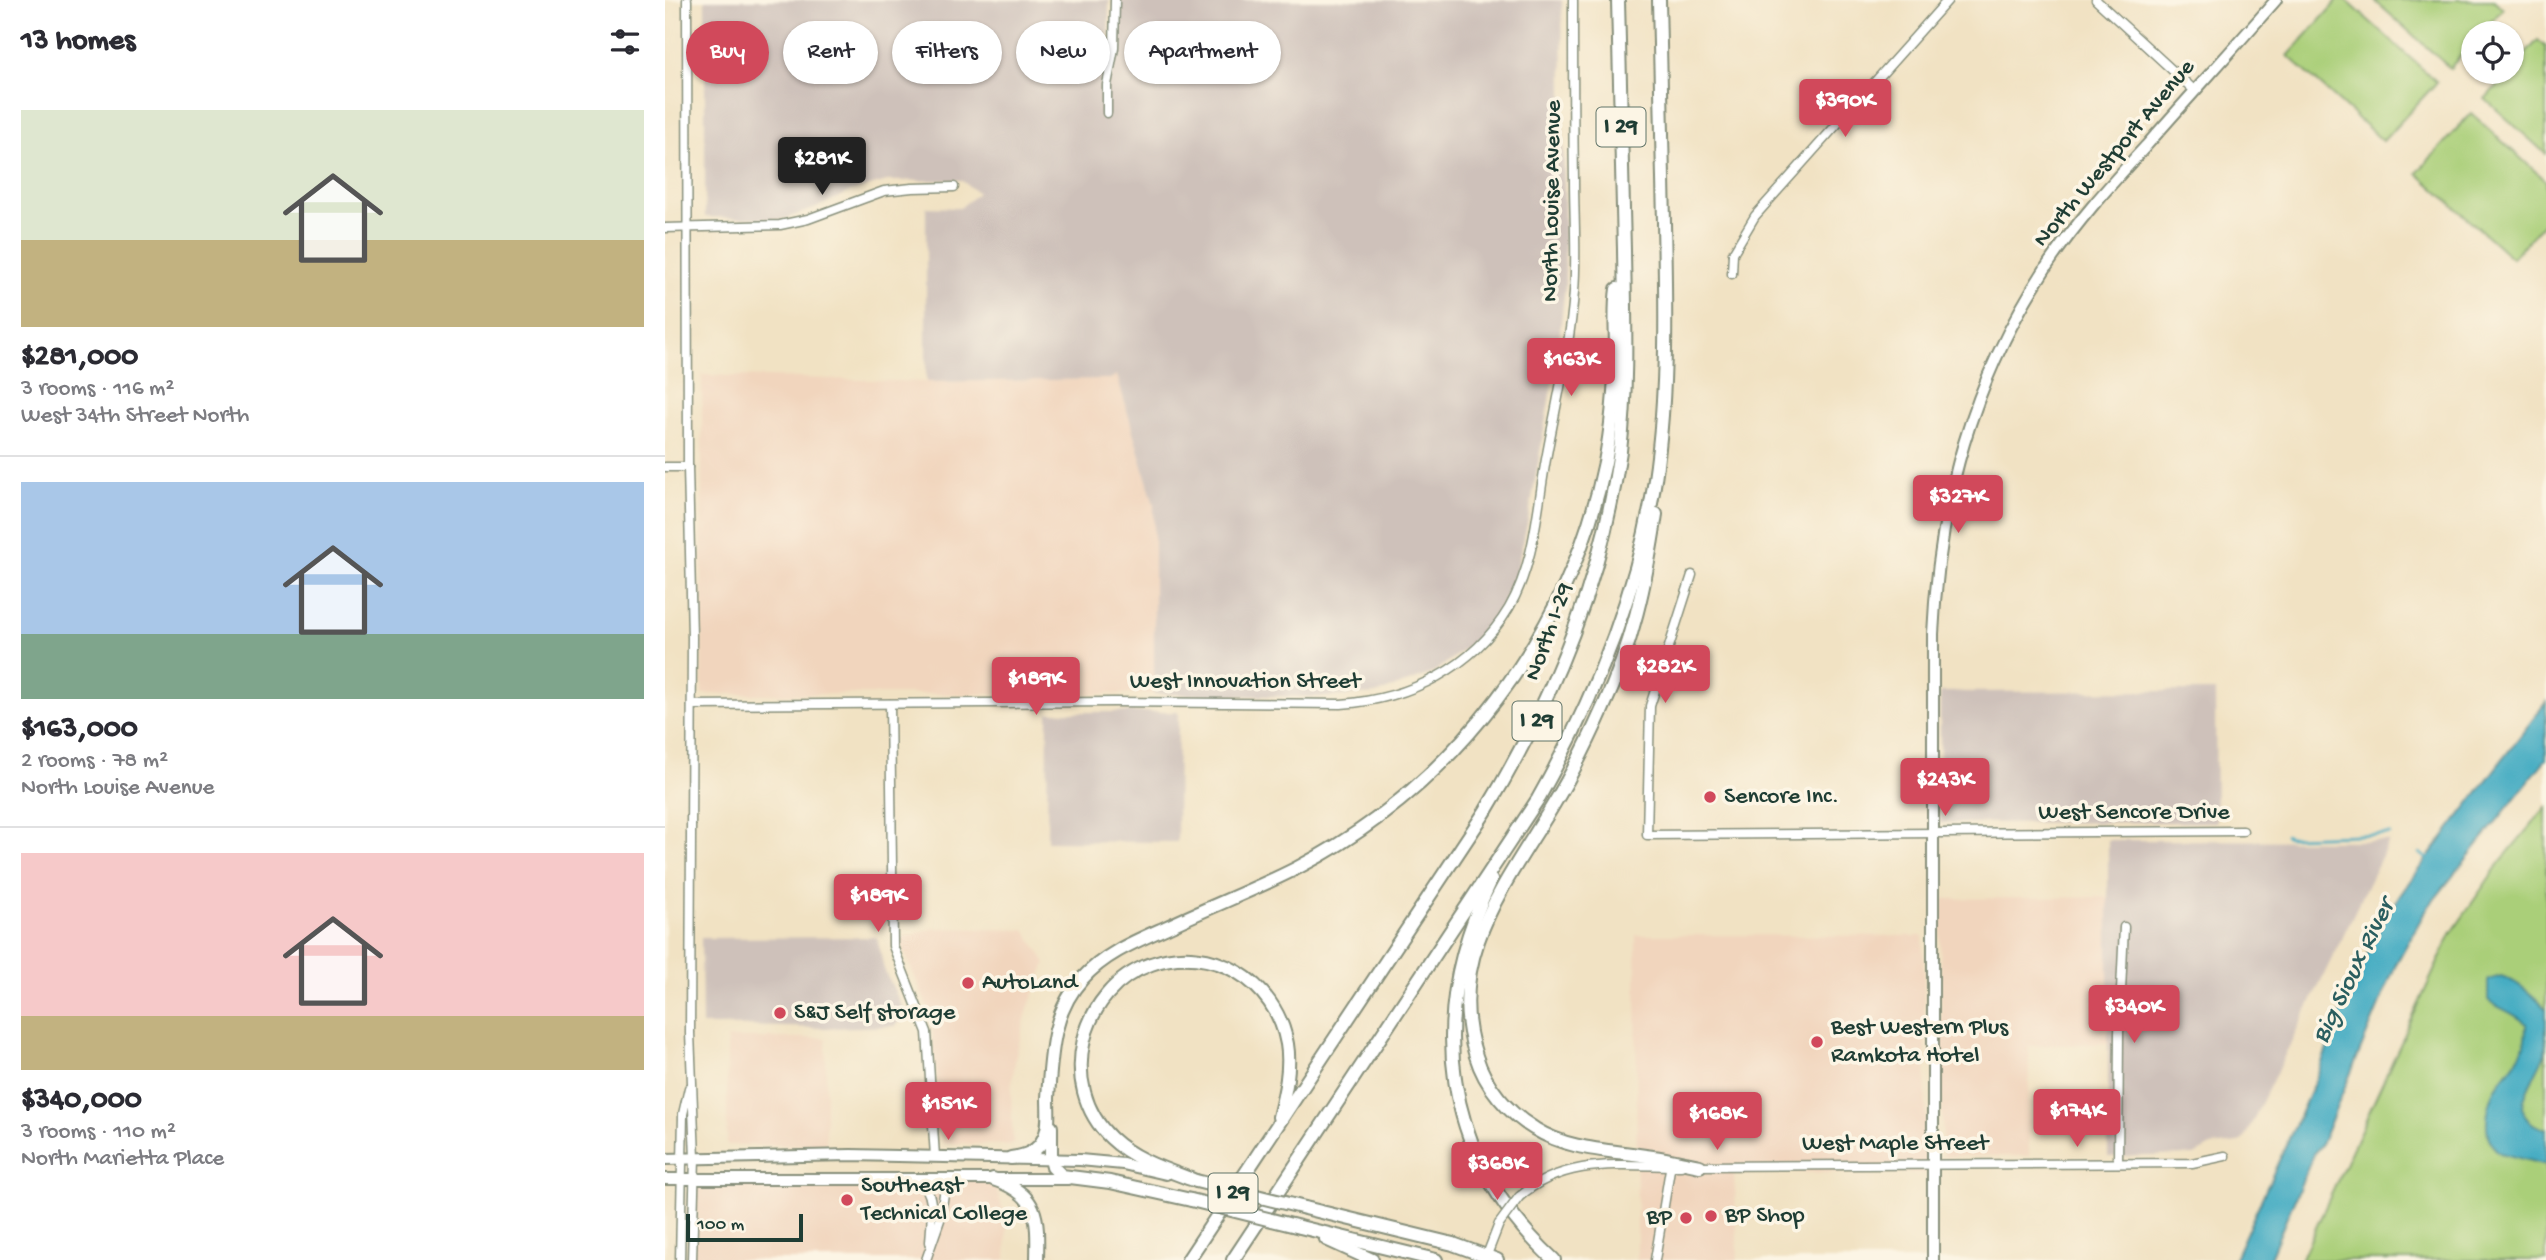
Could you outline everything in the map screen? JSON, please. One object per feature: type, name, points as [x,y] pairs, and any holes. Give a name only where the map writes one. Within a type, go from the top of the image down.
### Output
[{"type":"highway","name":"North I-29","points":[[1188,1260],[1491,802],[1525,745],[1568,649],[1597,560],[1610,508],[1619,451],[1626,363],[1618,0]]},
{"type":"highway","name":"I 29","points":[[1233,1260],[1465,907],[1525,821],[1570,738],[1605,662],[1637,560],[1655,479],[1665,386],[1659,0]]},
{"type":"highway","points":[[1011,1158],[1030,1153],[1044,1138],[1054,1034],[1062,1009],[1083,977],[1100,963],[1136,942],[1298,868],[1376,819],[1446,758],[1487,713],[1510,682],[1542,631],[1562,590],[1592,511],[1609,440],[1614,388],[1617,293],[1624,254]]},
{"type":"highway","points":[[1655,479],[1658,496],[1653,533],[1639,606],[1624,657],[1583,750],[1553,806],[1503,885],[1488,914],[1468,980],[1467,1011],[1473,1048],[1484,1077],[1502,1101],[1533,1128],[1548,1137],[1585,1148],[1700,1166]]},
{"type":"highway","points":[[1525,821],[1490,882],[1467,938],[1454,997],[1452,1053],[1463,1116],[1488,1178],[1522,1228],[1554,1260]]},
{"type":"highway","points":[[1277,1125],[1288,1073],[1287,1041],[1270,1000],[1257,985],[1228,967],[1191,958],[1157,962],[1125,978],[1100,1003],[1084,1035],[1080,1063],[1083,1091],[1101,1127],[1121,1147],[1145,1161],[1196,1181],[1453,1244],[1490,1258]]},
{"type":"highway","points":[[1051,1061],[1051,1159],[1057,1172],[1066,1178],[1110,1182],[1436,1260]]},
{"type":"highway","points":[[993,1179],[1018,1188],[1030,1201],[1037,1221],[1037,1260]]},
{"type":"highway","points":[[1300,1227],[1372,1260]]},
{"type":"highway","points":[[1242,1260],[1250,1233]]},
{"type":"main road","name":"North Westport Avenue","points":[[1933,1260],[1935,589],[1946,510],[1966,430],[2000,349],[2046,267],[2105,192],[2276,0]]},
{"type":"main road","points":[[665,1159],[824,1155],[1051,1159],[1123,1164],[1196,1181]]},
{"type":"main road","points":[[665,1179],[1078,1179]]},
{"type":"street","points":[[687,0],[688,467],[692,705],[690,1033],[695,1158],[692,1260]]},
{"type":"street","points":[[1107,113],[1107,85],[1114,48],[1115,0]]},
{"type":"street","name":"North Louise Avenue","points":[[1378,700],[1431,681],[1474,651],[1510,606],[1528,561],[1574,293],[1573,0]]},
{"type":"street","points":[[1732,274],[1733,253],[1755,216],[1948,0]]},
{"type":"street","points":[[2097,0],[2195,91]]},
{"type":"street","points":[[665,228],[780,225],[808,219],[884,191],[954,187]]},
{"type":"street","points":[[665,467],[688,467]]},
{"type":"street","name":"West Sencore Drive","points":[[1692,575],[1650,706],[1647,835],[2243,831]]},
{"type":"street","name":"West Innovation Street","points":[[692,705],[1115,702],[1323,704],[1378,700]]},
{"type":"street","points":[[890,704],[893,946],[927,1032],[935,1157]]},
{"type":"street","points":[[2118,1163],[2119,1033],[2124,927]]},
{"type":"street","points":[[680,1260],[683,1114],[692,1078]]},
{"type":"street","name":"West Maple Street","points":[[1700,1166],[2201,1162],[2225,1156]]},
{"type":"street","points":[[1490,1258],[1499,1224],[1519,1197],[1541,1180],[1574,1168],[1671,1163],[1655,1260]]},
{"type":"street","points":[[916,1178],[925,1184],[930,1195],[928,1256]]},
{"type":"street","points":[[928,1256],[940,1220],[944,1194],[953,1182],[960,1178]]},
{"type":"shaded area","points":[[705,0],[1109,0],[1109,21],[1016,21],[1016,84],[1110,84],[1110,49],[1119,51],[1120,0],[1562,0],[1565,286],[1558,349],[1529,515],[1516,572],[1498,614],[1475,641],[1433,673],[1376,694],[1325,697],[1154,694],[1154,505],[1117,375],[1110,379],[926,382],[926,207],[960,208],[978,193],[961,180],[887,181],[849,192],[816,208],[784,219],[705,217],[705,84],[769,84],[769,21],[705,21]]},
{"type":"shaded area","points":[[702,375],[926,382],[1110,379],[1117,375],[1154,505],[1154,694],[702,694]]},
{"type":"shaded area","points":[[2215,691],[2216,822],[1940,823],[1940,692]]},
{"type":"shaded area","points":[[1048,712],[1178,712],[1177,842],[1047,841]]},
{"type":"shaded area","points":[[2108,840],[2389,841],[2244,1139],[2238,1143],[2211,1146],[2194,1155],[2108,1157]]},
{"type":"shaded area","points":[[2109,897],[2110,1043],[2029,1046],[2029,1156],[1943,1156],[1940,899]]},
{"type":"shaded area","points":[[934,928],[1025,930],[1046,963],[1028,1008],[1016,1055],[1011,1090],[1013,1145],[943,1143],[931,1015],[899,939]]},
{"type":"shaded area","points":[[1636,935],[1923,936],[1927,1173],[1734,1172],[1738,1260],[1637,1260]]},
{"type":"shaded area","points":[[877,937],[884,969],[905,1013],[895,1026],[826,1028],[702,1025],[701,938]]},
{"type":"shaded area","points":[[727,1038],[826,1038],[826,1145],[727,1145]]},
{"type":"shaded area","name":"Southeast Technical College","points":[[694,1178],[993,1179],[1007,1221],[1006,1260],[694,1260]]},
{"type":"green space","points":[[2338,0],[2346,0],[2437,82],[2383,141],[2288,56]]},
{"type":"green space","points":[[2374,0],[2494,0],[2503,9],[2492,21],[2461,21],[2461,56],[2450,68]]},
{"type":"green space","points":[[2538,40],[2546,47],[2546,154],[2485,99],[2498,84],[2524,84],[2524,56]]},
{"type":"green space","points":[[2471,113],[2546,181],[2546,221],[2512,258],[2417,173]]},
{"type":"green space","points":[[2546,807],[2546,1260],[2301,1260],[2451,934],[2500,862]]},
{"type":"water","points":[[2546,702],[2546,759],[2426,910],[2396,964],[2321,1145],[2314,1153],[2269,1260],[2234,1260],[2315,1081],[2348,993],[2386,916]]},
{"type":"water","points":[[2501,976],[2525,990],[2546,1009],[2545,1053],[2529,1086],[2523,1107],[2525,1116],[2532,1123],[2546,1129],[2546,1165],[2500,1153],[2488,1133],[2487,1116],[2494,1092],[2519,1056],[2526,1034],[2526,1024],[2522,1020],[2488,1000],[2488,980]]},
{"type":"waterway","points":[[2285,835],[2390,834]]},
{"type":"waterway","points":[[2420,853],[2428,860]]},
{"type":"place","name":"Sencore Inc.","points":[[1710,797]]},
{"type":"place","name":"AutoLand","points":[[968,983]]},
{"type":"place","name":"S&J Self storage","points":[[780,1013]]},
{"type":"place","name":"Best Western Plus Ramkota Hotel","points":[[1817,1042]]},
{"type":"place","name":"Southeast Technical College","points":[[847,1200]]},
{"type":"place","name":"BP Shop","points":[[1711,1216]]},
{"type":"place","name":"BP","points":[[1686,1218]]},
{"type":"water label","name":"Big Sioux River","points":[[2355,972]]}]
